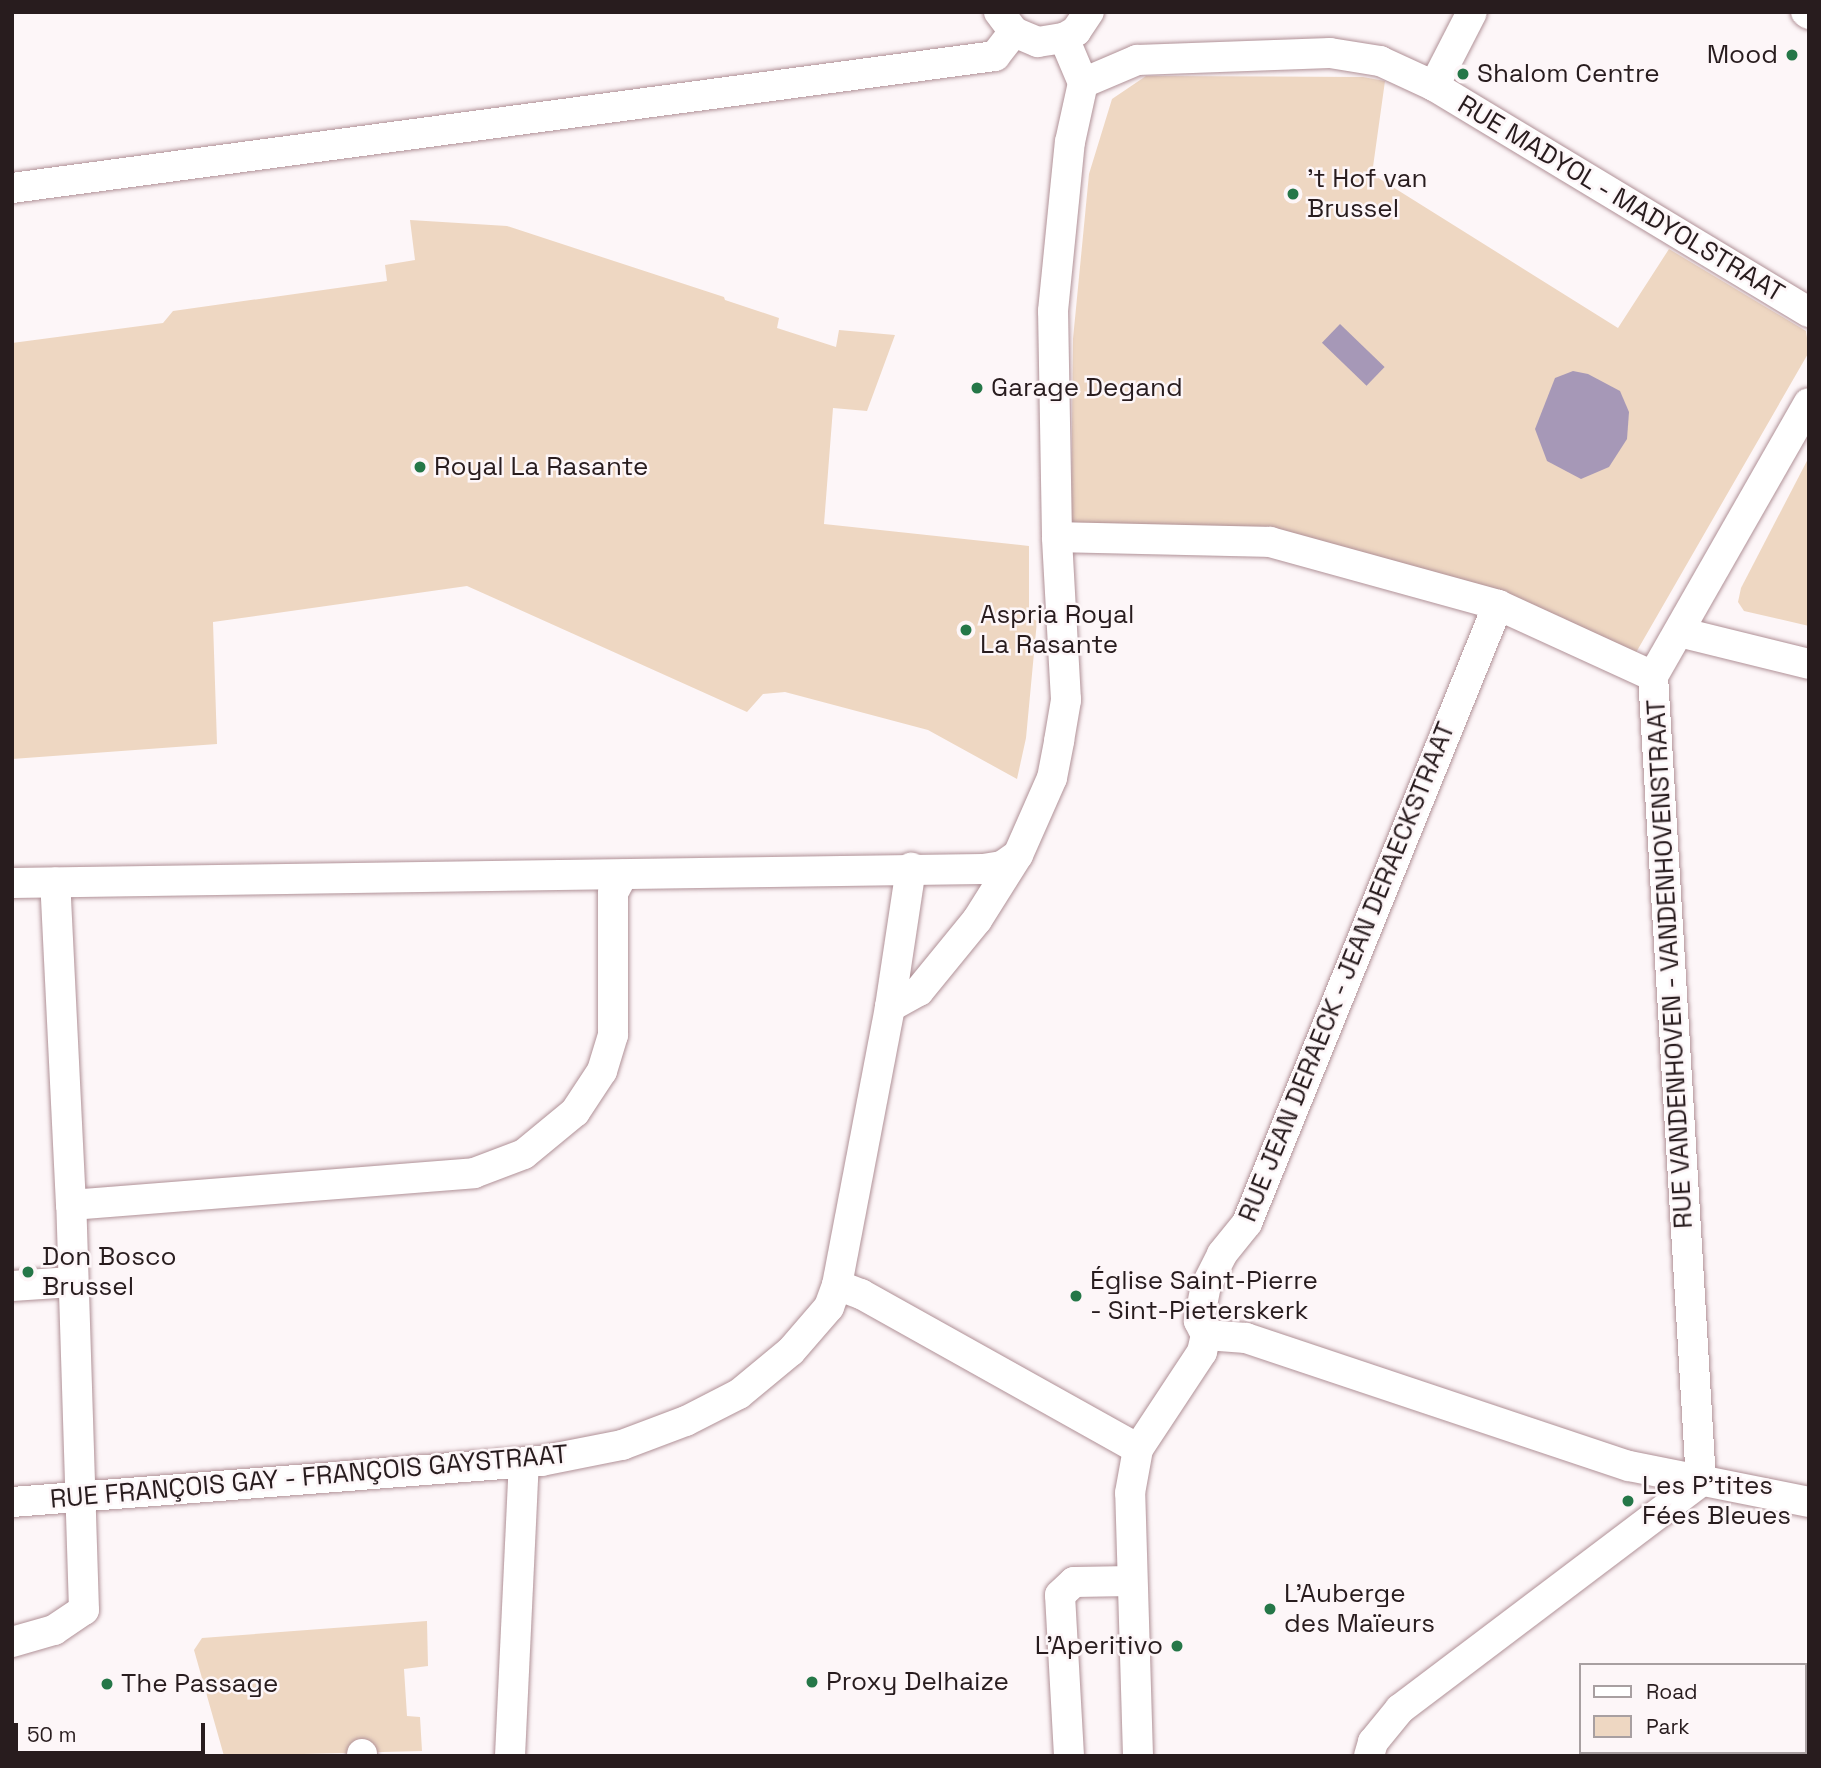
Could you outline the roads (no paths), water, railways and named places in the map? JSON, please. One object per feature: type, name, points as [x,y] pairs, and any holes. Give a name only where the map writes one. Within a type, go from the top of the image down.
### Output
[{"type":"street","points":[[12,188],[995,56],[1006,22],[1038,42],[1064,38],[1076,31],[1090,12]]},
{"type":"street","points":[[1434,86],[1472,12]]},
{"type":"street","points":[[890,1007],[919,991],[977,920],[1018,855],[1052,778],[1066,700],[1057,537],[1053,311],[1070,142],[1083,83],[1064,38]]},
{"type":"street","name":"RUE MADYOL - MADYOLSTRAAT","points":[[1083,83],[1137,60],[1330,54],[1380,61],[1434,86],[1809,312]]},
{"type":"street","name":"RUE VANDENHOVEN - VANDENHOVENSTRAAT","points":[[1701,1481],[1653,676],[1809,403]]},
{"type":"street","points":[[1057,537],[1270,542],[1498,606],[1653,676]]},
{"type":"street","name":"RUE JEAN DERAECK - JEAN DERAECKSTRAAT","points":[[1206,1335],[1199,1321],[1206,1286],[1222,1254],[1247,1223],[1498,606]]},
{"type":"street","points":[[1679,632],[1809,664]]},
{"type":"street","points":[[12,883],[984,869],[1002,866],[1018,855]]},
{"type":"street","name":"RUE FRANÇOIS GAY - FRANÇOIS GAYSTRAAT","points":[[12,1502],[524,1462],[622,1445],[686,1422],[739,1394],[791,1351],[829,1307],[837,1285],[890,1007],[911,869]]},
{"type":"street","points":[[71,1205],[474,1173],[524,1154],[575,1112],[602,1071],[613,1035],[613,893],[623,874]]},
{"type":"street","points":[[12,1642],[54,1630],[85,1610],[71,1205],[55,882]]},
{"type":"street","points":[[12,1286],[72,1282]]},
{"type":"street","points":[[837,1285],[861,1294],[1138,1449]]},
{"type":"street","points":[[1138,1756],[1130,1493],[1138,1449],[1202,1352],[1206,1335],[1246,1338],[1629,1466],[1809,1502]]},
{"type":"street","points":[[510,1756],[524,1462]]},
{"type":"street","points":[[1369,1756],[1373,1742],[1400,1709],[1701,1481]]},
{"type":"street","points":[[1069,1756],[1060,1595],[1074,1582],[1132,1581]]},
{"type":"place","name":"Mood","points":[[1792,55]]},
{"type":"place","name":"Shalom Centre","points":[[1463,74]]},
{"type":"place","name":"'t Hof van Brussel","points":[[1293,194]]},
{"type":"place","name":"Garage Degand","points":[[977,388]]},
{"type":"place","name":"Royal La Rasante","points":[[420,467]]},
{"type":"place","name":"Aspria Royal La Rasante","points":[[966,630]]},
{"type":"place","name":"Don Bosco Brussel","points":[[28,1272]]},
{"type":"place","name":"Église Saint-Pierre - Sint-Pieterskerk","points":[[1076,1296]]},
{"type":"place","name":"Les P'tites Fées Bleues","points":[[1628,1501]]},
{"type":"place","name":"L'Auberge des Maïeurs","points":[[1270,1609]]},
{"type":"place","name":"L'Aperitivo","points":[[1177,1646]]},
{"type":"place","name":"Proxy Delhaize","points":[[812,1682]]},
{"type":"place","name":"The Passage","points":[[107,1684]]}]
